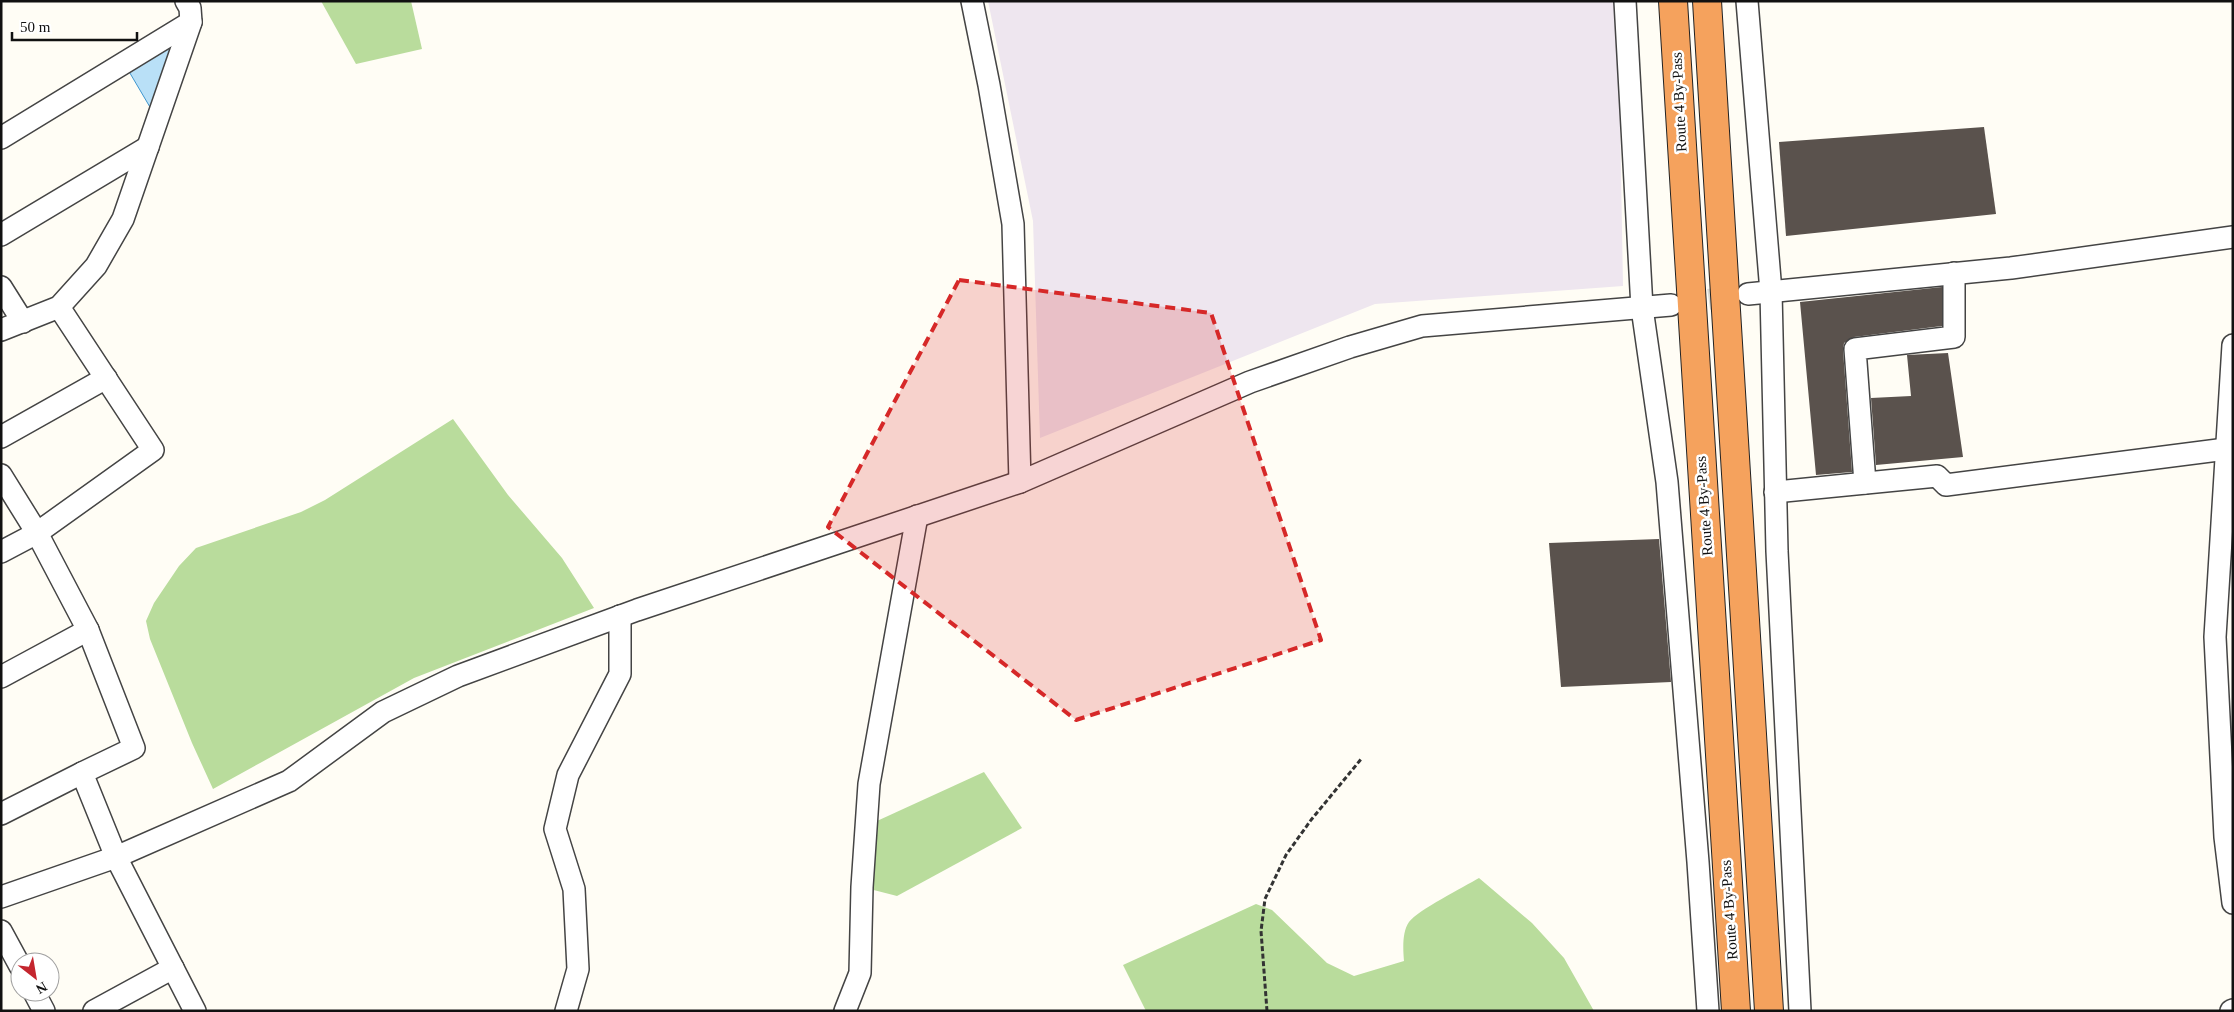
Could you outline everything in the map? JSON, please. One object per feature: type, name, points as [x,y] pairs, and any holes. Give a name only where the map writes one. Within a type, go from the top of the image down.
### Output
[{"type":"highway","name":"Route 4 By-Pass","points":[[1673,1],[1736,1011]]},
{"type":"highway","points":[[1707,1],[1769,1011]]},
{"type":"street","points":[[1,330],[59,307],[96,266],[123,218],[191,22],[190,8],[186,1]]},
{"type":"street","points":[[972,1],[989,85],[1013,224],[1020,482]]},
{"type":"street","points":[[1625,1],[1642,308],[1666,482],[1698,862],[1708,1011]]},
{"type":"street","points":[[1747,1],[1771,292],[1777,551],[1800,1011]]},
{"type":"street","points":[[1,138],[191,22]]},
{"type":"street","points":[[1,235],[148,146]]},
{"type":"street","points":[[1748,294],[2011,268],[2233,238]]},
{"type":"street","points":[[1865,483],[1855,348],[1954,337],[1954,273]]},
{"type":"street","points":[[1,287],[23,322]]},
{"type":"street","points":[[1,897],[116,857],[289,781],[383,712],[458,676],[620,616],[1020,482],[1250,382],[1350,347],[1422,326],[1671,305]]},
{"type":"street","points":[[1,552],[37,533],[153,450],[59,307]]},
{"type":"street","points":[[2233,344],[2215,636],[2233,903]]},
{"type":"street","points":[[1,437],[106,378]]},
{"type":"street","points":[[1775,492],[1937,476],[1946,485],[2226,450]]},
{"type":"street","points":[[1,474],[37,533],[88,630],[134,748],[82,772],[1,814]]},
{"type":"street","points":[[845,1011],[860,973],[862,887],[869,784],[916,516]]},
{"type":"street","points":[[566,1011],[578,969],[574,889],[555,829],[568,775],[620,674],[620,616]]},
{"type":"street","points":[[1,677],[88,630]]},
{"type":"street","points":[[82,772],[116,857],[195,1011]]},
{"type":"street","points":[[1698,862],[1726,861]]},
{"type":"street","points":[[1,931],[12,952]]},
{"type":"street","points":[[94,1011],[173,968]]},
{"type":"path","points":[[1267,1011],[1261,931],[1265,899],[1286,855],[1311,820],[1362,758]]},
{"type":"highlighted area","points":[[959,280],[1211,313],[1321,640],[1076,720],[828,527]]},
{"type":"shaded area","points":[[988,1],[1618,1],[1623,286],[1375,304],[1040,438],[1033,221]]},
{"type":"green space","points":[[321,1],[411,1],[422,49],[356,64]]},
{"type":"green space","points":[[453,419],[508,495],[562,558],[594,608],[414,678],[213,789],[192,743],[150,639],[146,621],[154,603],[179,566],[196,548],[301,512],[325,500]]},
{"type":"green space","points":[[984,772],[1022,828],[897,896],[862,887],[866,826]]},
{"type":"green space","points":[[1479,878],[1532,923],[1564,958],[1594,1011],[1146,1011],[1123,965],[1256,904],[1272,910],[1327,963],[1354,976],[1404,961],[1404,936],[1409,922],[1431,905]]},
{"type":"water","points":[[191,22],[157,119],[124,63]]},
{"type":"building","points":[[1984,127],[1996,214],[1786,236],[1779,142]]},
{"type":"building","points":[[1942,287],[1942,326],[1854,337],[1844,343],[1852,472],[1816,475],[1800,302]]},
{"type":"building","points":[[1948,353],[1963,457],[1876,465],[1871,398],[1911,396],[1907,355]]},
{"type":"building","points":[[1659,539],[1671,682],[1561,687],[1549,543]]},
{"type":"tunnel","points":[[1677,304],[1740,295]]}]
